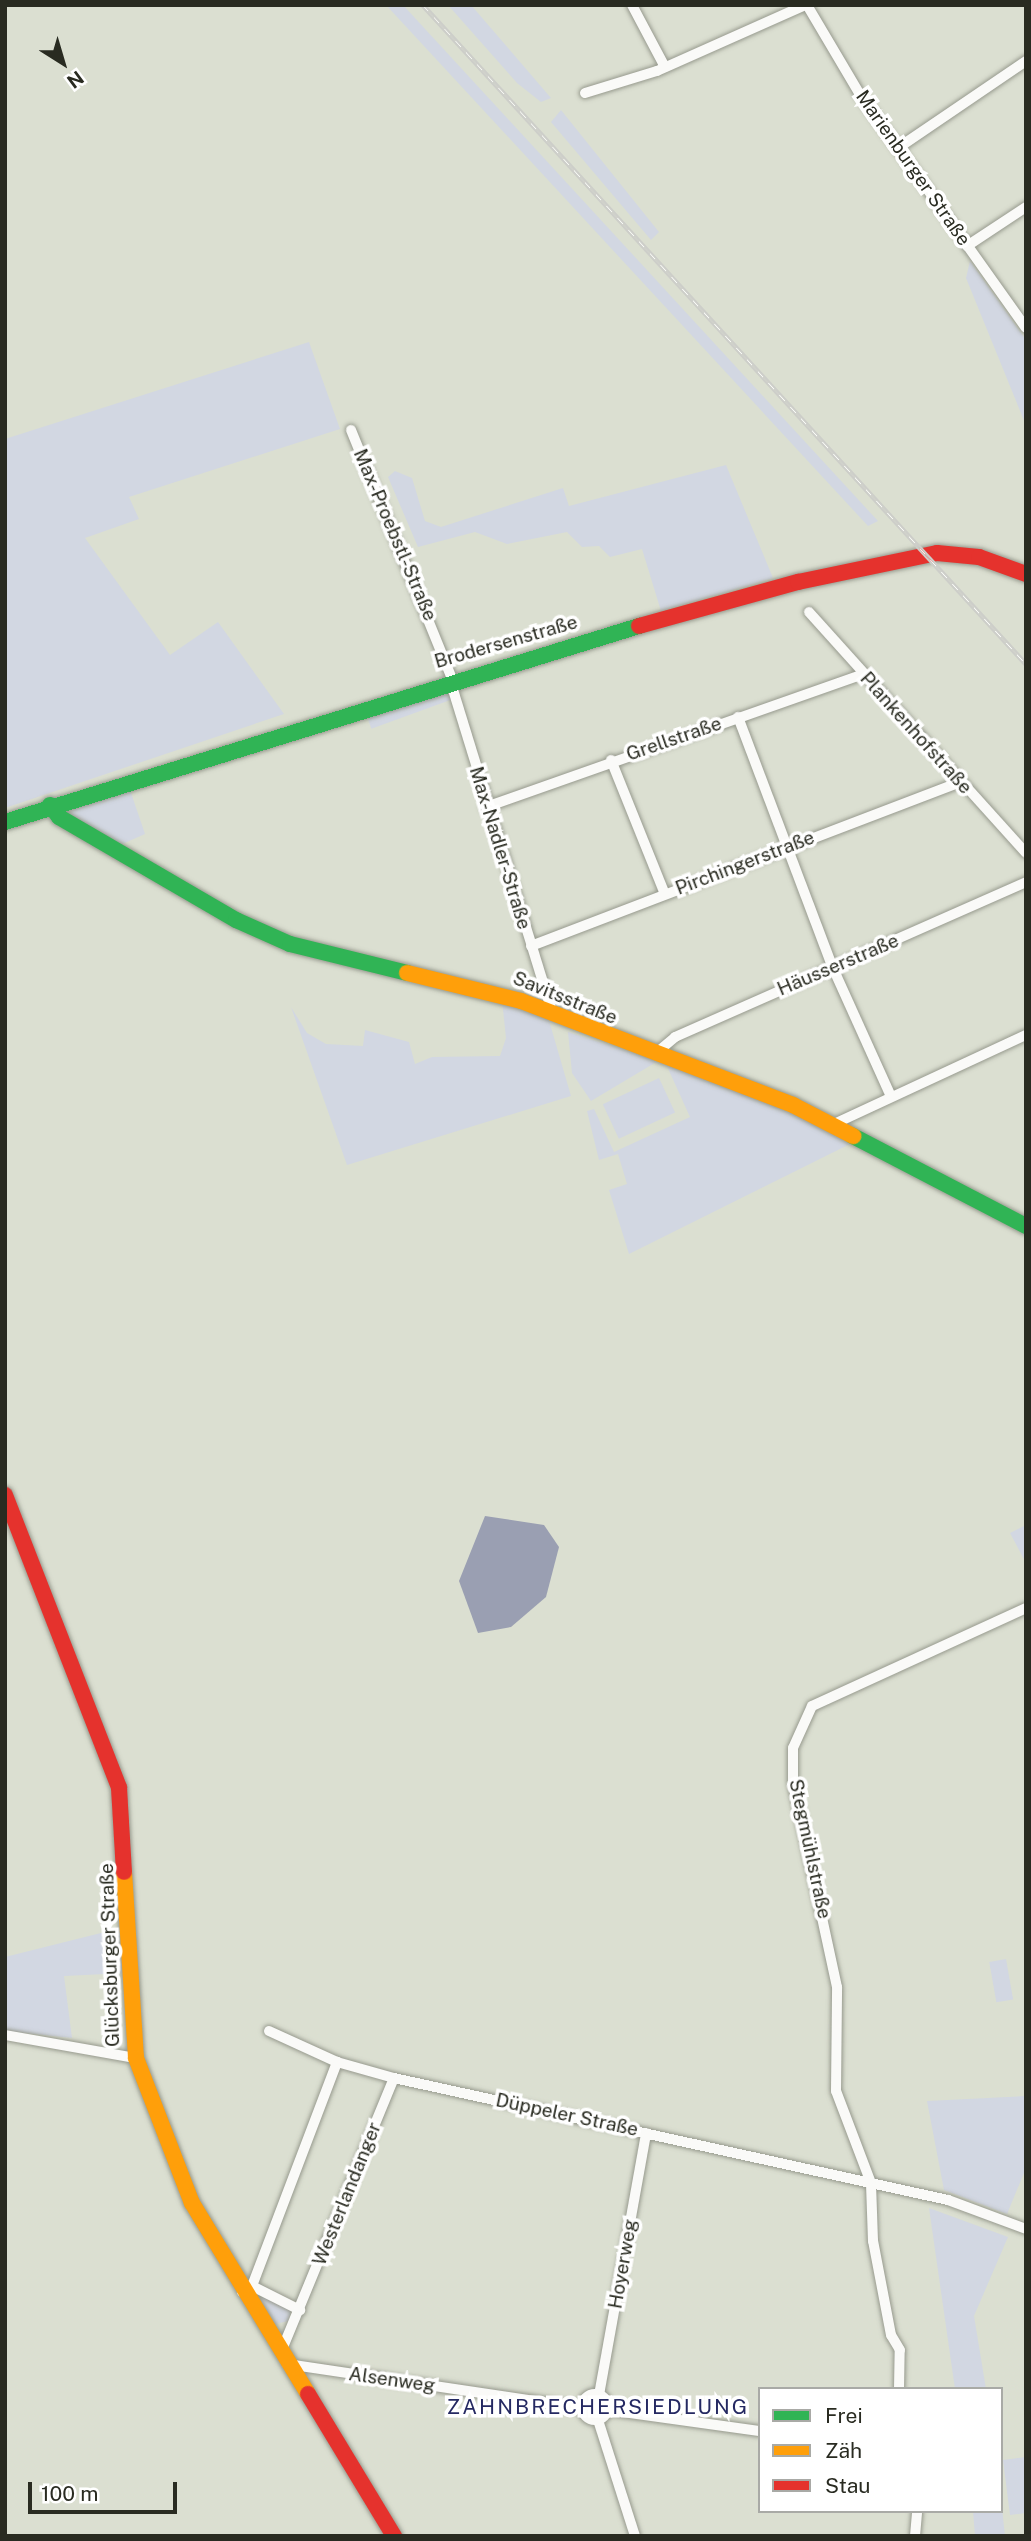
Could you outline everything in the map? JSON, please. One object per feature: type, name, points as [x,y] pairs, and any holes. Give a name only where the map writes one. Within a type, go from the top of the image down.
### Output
[{"type":"street","points":[[632,5],[664,67]]},
{"type":"street","points":[[585,93],[664,67],[806,5]]},
{"type":"street","name":"Marienburger Straße","points":[[806,5],[898,148],[1026,328]]},
{"type":"street","points":[[898,148],[1026,61]]},
{"type":"street","points":[[967,246],[1026,207]]},
{"type":"street","name":"Max-Proebstl-Straße","points":[[351,430],[451,679]]},
{"type":"street","name":"Brodersenstraße","points":[[6,820],[451,679],[708,606],[917,555],[962,554],[1026,574]]},
{"type":"street","name":"Plankenhofstraße","points":[[809,612],[1026,853]]},
{"type":"street","name":"Grellstraße","points":[[486,807],[611,760],[863,674]]},
{"type":"street","name":"Max-Nadler-Straße","points":[[451,679],[486,807],[553,1015]]},
{"type":"street","points":[[738,717],[833,968],[890,1094]]},
{"type":"street","points":[[611,760],[665,894]]},
{"type":"street","name":"Pirchingerstraße","points":[[531,946],[960,782]]},
{"type":"street","name":"Savitsstraße","points":[[50,805],[59,817],[236,920],[290,944],[484,990],[655,1054],[834,1124],[1026,1226]]},
{"type":"street","name":"Häusserstraße","points":[[655,1054],[675,1037],[1026,882]]},
{"type":"street","points":[[834,1124],[890,1094],[1026,1035]]},
{"type":"street","name":"Glücksburger Straße","points":[[5,1495],[119,1788],[136,2058],[192,2203],[247,2289],[282,2359],[394,2536]]},
{"type":"street","name":"Stegmühlstraße","points":[[899,2387],[901,2350],[891,2335],[873,2241],[871,2183],[836,2091],[837,1987],[793,1783],[796,1731],[812,1706],[1026,1608]]},
{"type":"street","name":"Düppeler Straße","points":[[269,2031],[337,2062],[394,2078],[948,2200],[1026,2230]]},
{"type":"street","points":[[5,2035],[136,2058]]},
{"type":"street","points":[[300,2310],[247,2289],[337,2062]]},
{"type":"street","name":"Westerlandanger","points":[[282,2359],[394,2078]]},
{"type":"street","name":"Hoyerweg","points":[[599,2395],[646,2133]]},
{"type":"street","name":"Alsenweg","points":[[282,2359],[582,2408],[598,2420]]},
{"type":"street","points":[[582,2408],[587,2397],[599,2395],[608,2410]]},
{"type":"street","points":[[608,2410],[598,2420],[635,2536]]},
{"type":"street","points":[[608,2410],[758,2431]]},
{"type":"street","points":[[915,2536],[917,2513]]},
{"type":"shaded area","points":[[386,5],[403,5],[878,521],[868,526]]},
{"type":"shaded area","points":[[448,5],[471,5],[551,98],[541,102],[517,83]]},
{"type":"shaded area","points":[[561,110],[659,232],[651,240],[551,122]]},
{"type":"shaded area","points":[[970,261],[1026,340],[1025,423],[966,278]]},
{"type":"shaded area","points":[[309,342],[340,429],[129,497],[139,519],[85,538],[170,655],[218,622],[284,714],[5,808],[5,439]]},
{"type":"shaded area","points":[[726,465],[773,578],[661,611],[642,549],[610,557],[599,546],[582,547],[567,532],[507,544],[475,532],[418,547],[388,477],[395,471],[412,478],[425,521],[441,527],[563,488],[569,506]]},
{"type":"shaded area","points":[[448,685],[453,699],[371,729],[366,715]]},
{"type":"shaded area","points":[[129,787],[145,834],[120,845],[69,817],[72,806]]},
{"type":"shaded area","points":[[502,1000],[548,1017],[571,1096],[347,1165],[291,1007],[307,1033],[326,1044],[363,1046],[365,1030],[409,1042],[415,1064],[432,1057],[500,1056],[506,1038]]},
{"type":"shaded area","points":[[568,1032],[658,1061],[591,1101],[572,1073]]},
{"type":"shaded area","points":[[666,1064],[792,1110],[856,1141],[629,1254],[609,1190],[627,1184],[618,1154],[599,1160],[587,1111],[594,1109],[614,1152],[690,1117]]},
{"type":"shaded area","points":[[659,1078],[675,1112],[619,1139],[603,1104]]},
{"type":"shaded area","points":[[1026,1525],[1026,1563],[1010,1533]]},
{"type":"shaded area","points":[[125,1927],[126,1973],[64,1976],[72,2038],[5,2031],[5,1957]]},
{"type":"shaded area","points":[[1006,1959],[1013,1999],[996,2002],[989,1962]]},
{"type":"shaded area","points":[[1026,2096],[1026,2168],[1007,2214],[944,2190],[927,2101]]},
{"type":"shaded area","points":[[929,2208],[1008,2237],[974,2316],[986,2387],[955,2387]]},
{"type":"shaded area","points":[[265,2296],[291,2311],[288,2321],[271,2325],[256,2298]]},
{"type":"shaded area","points":[[1026,2457],[1026,2513],[1010,2515],[1003,2460]]},
{"type":"shaded area","points":[[973,2513],[1003,2513],[1005,2536],[975,2536]]},
{"type":"water","points":[[485,1516],[544,1525],[559,1547],[546,1597],[511,1627],[478,1633],[459,1581]]},
{"type":"railway","points":[[423,5],[1026,664]]},
{"type":"traffic: fast","points":[[5,822],[639,626]]},
{"type":"traffic: fast","points":[[50,805],[59,817],[236,920],[290,944],[407,973]]},
{"type":"traffic: fast","points":[[853,1136],[1026,1226]]},
{"type":"traffic: slow","points":[[407,973],[521,1001],[793,1105],[853,1136]]},
{"type":"traffic: slow","points":[[124,1872],[136,2058],[192,2203],[308,2394]]},
{"type":"traffic: jam","points":[[639,626],[798,582],[937,553],[979,557],[1026,574]]},
{"type":"traffic: jam","points":[[5,1495],[119,1788],[124,1872]]},
{"type":"traffic: jam","points":[[308,2394],[394,2536]]},
{"type":"district","name":"ZAHNBRECHERSIEDLUNG","points":[[598,2407]]}]
